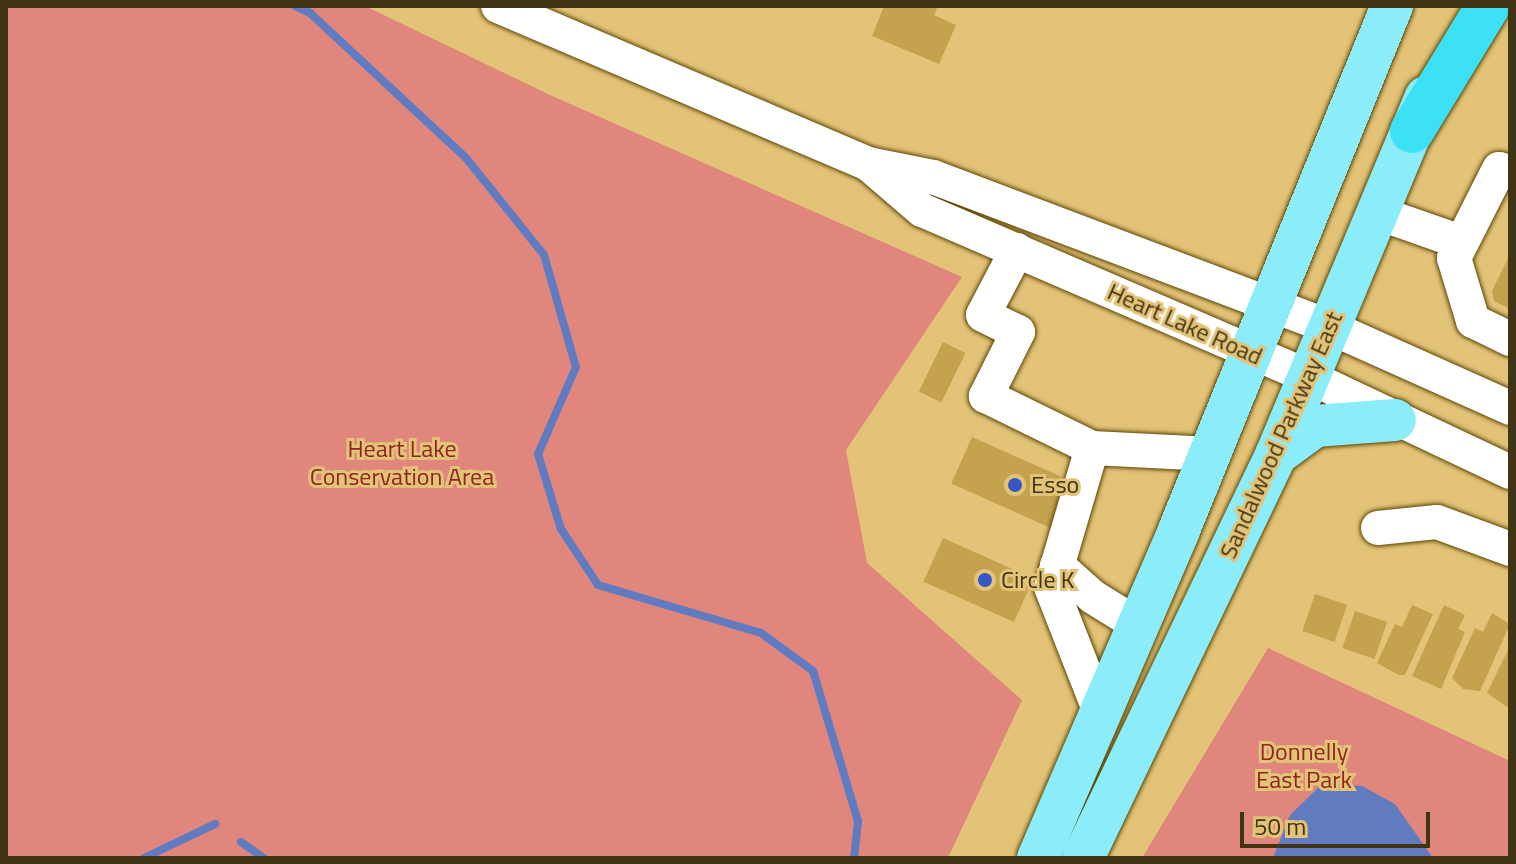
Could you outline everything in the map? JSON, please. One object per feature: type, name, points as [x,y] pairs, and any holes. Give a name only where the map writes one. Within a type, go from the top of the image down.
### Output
[{"type":"highway","points":[[1412,131],[1488,6]]},
{"type":"main road","points":[[1038,858],[1135,623],[1211,454],[1392,6]]},
{"type":"main road","name":"Sandalwood Parkway East","points":[[1083,858],[1276,455],[1463,6]]},
{"type":"main road","points":[[1276,455],[1315,426],[1395,420]]},
{"type":"main road","points":[[1135,623],[1167,688]]},
{"type":"street","name":"Heart Lake Road","points":[[498,6],[868,164],[933,177],[1329,327],[1509,405]]},
{"type":"street","name":"Heart Lake Road","points":[[868,164],[922,210],[1309,377],[1510,472]]},
{"type":"street","points":[[1510,172],[1499,169],[1454,258],[1473,321],[1510,339]]},
{"type":"street","points":[[1378,213],[1461,242]]},
{"type":"street","points":[[1017,250],[983,315],[1018,332],[986,396],[1092,448],[1211,454]]},
{"type":"street","points":[[1092,448],[1051,587],[1100,712]]},
{"type":"street","points":[[1378,528],[1437,522],[1510,549]]},
{"type":"street","points":[[1057,565],[1093,597],[1135,623]]},
{"type":"green space","name":"Heart Lake Conservation Area","points":[[6,6],[365,6],[550,95],[962,277],[846,450],[867,563],[1022,700],[948,858],[6,858]]},
{"type":"green space","name":"Donnelly East Park","points":[[1268,648],[1510,761],[1510,858],[1142,858]]},
{"type":"water","points":[[1322,784],[1362,786],[1395,804],[1433,858],[1273,858],[1290,815]]},
{"type":"building","points":[[884,6],[938,6],[934,15],[956,25],[939,64],[872,36]]},
{"type":"building","points":[[1510,254],[1510,309],[1494,301],[1492,291]]},
{"type":"building","points":[[943,342],[965,353],[941,402],[919,391]]},
{"type":"building","points":[[972,437],[1074,483],[1054,529],[951,484]]},
{"type":"building","points":[[943,538],[1033,578],[1014,622],[923,582]]},
{"type":"building","points":[[1315,594],[1347,605],[1334,642],[1302,631]]},
{"type":"building","points":[[1412,605],[1433,614],[1405,675],[1399,675],[1377,663],[1395,624],[1402,627]]},
{"type":"building","points":[[1444,605],[1465,615],[1458,629],[1465,632],[1441,689],[1412,676]]},
{"type":"building","points":[[1355,611],[1387,622],[1374,659],[1342,648]]},
{"type":"building","points":[[1492,613],[1510,624],[1480,691],[1463,689],[1452,678],[1475,628],[1483,632]]},
{"type":"building","points":[[1510,646],[1510,709],[1487,693]]},
{"type":"waterway","points":[[295,6],[310,13],[466,158],[544,255],[576,367],[538,454],[561,529],[598,585],[761,633],[813,671],[858,821],[854,858]]},
{"type":"waterway","points":[[144,858],[215,824]]},
{"type":"waterway","points":[[241,842],[264,858]]},
{"type":"place","name":"Esso","points":[[1015,485]]},
{"type":"place","name":"Circle K","points":[[985,580]]}]
